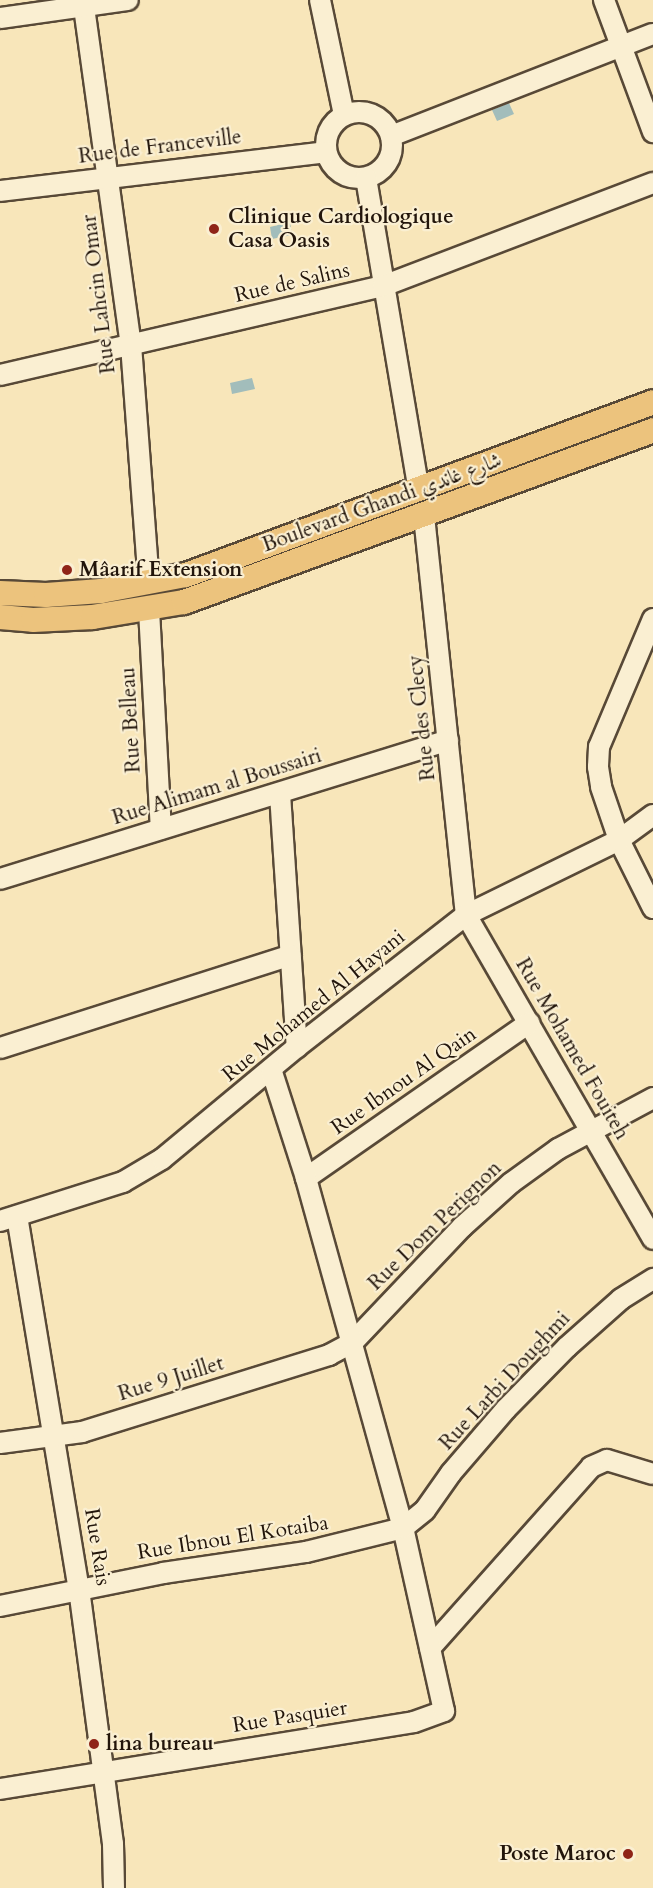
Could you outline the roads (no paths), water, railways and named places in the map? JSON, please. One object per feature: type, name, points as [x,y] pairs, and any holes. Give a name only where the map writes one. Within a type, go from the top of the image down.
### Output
[{"type":"main road","name":"Boulevard Ghandi شارع غاندي","points":[[0,593],[46,595],[101,591],[186,575],[653,402]]},
{"type":"main road","name":"Boulevard Ghandi شارع غاندي","points":[[0,617],[65,619],[149,610],[212,593],[653,430]]},
{"type":"street","points":[[0,18],[84,3],[128,0]]},
{"type":"street","points":[[320,0],[344,115]]},
{"type":"street","points":[[604,0],[653,132]]},
{"type":"street","name":"Rue Lahcin Omar","points":[[84,3],[131,345],[149,583]]},
{"type":"street","points":[[391,136],[653,34]]},
{"type":"street","points":[[357,112],[375,116],[385,124],[391,136],[392,150],[387,162],[378,172],[366,178],[353,178],[341,173],[331,164],[326,152],[325,144],[329,129],[344,115],[357,112]]},
{"type":"street","name":"Rue de Franceville","points":[[0,191],[326,152]]},
{"type":"street","points":[[366,178],[382,286],[418,490]]},
{"type":"street","name":"Rue de Salins","points":[[0,375],[382,286],[653,183]]},
{"type":"street","name":"Rue des Clecy","points":[[424,516],[466,915]]},
{"type":"street","name":"Rue Belleau","points":[[149,610],[161,829]]},
{"type":"street","points":[[653,619],[599,747],[602,787],[619,840],[653,908]]},
{"type":"street","name":"Rue Alimam al Boussairi","points":[[0,879],[448,740]]},
{"type":"street","points":[[280,794],[297,1047]]},
{"type":"street","name":"Rue Mohamed Al Hayani","points":[[8,1218],[123,1182],[183,1143],[297,1047],[466,915],[619,840],[653,815]]},
{"type":"street","name":"Rue Mohamed Fouiteh","points":[[466,915],[592,1129],[653,1239]]},
{"type":"street","points":[[0,1048],[291,955]]},
{"type":"street","name":"Rue Ibnou Al Qain","points":[[306,1178],[529,1023]]},
{"type":"street","points":[[271,1069],[306,1178],[403,1528],[430,1648]]},
{"type":"street","name":"Rue Dom Perignon","points":[[352,1343],[488,1204],[532,1167],[592,1129],[653,1098]]},
{"type":"street","name":"Rue Rais","points":[[8,1218],[55,1437],[104,1772],[113,1844],[114,1888]]},
{"type":"street","name":"Rue Larbi Doughmi","points":[[403,1528],[425,1510],[451,1473],[506,1409],[567,1347],[621,1299],[653,1278]]},
{"type":"street","name":"Rue 9 Juillet","points":[[0,1443],[82,1432],[306,1362],[352,1343]]},
{"type":"street","points":[[430,1648],[591,1467],[607,1460],[653,1474]]},
{"type":"street","name":"Rue Ibnou El Kotaiba","points":[[0,1606],[163,1573],[306,1552],[403,1528]]},
{"type":"street","name":"Rue Pasquier","points":[[0,1789],[414,1722],[444,1711],[430,1648]]},
{"type":"water","points":[[509,103],[514,114],[497,121],[492,110]]},
{"type":"water","points":[[290,222],[292,235],[272,239],[270,227]]},
{"type":"water","points":[[252,378],[255,389],[232,394],[230,383]]},
{"type":"place","name":"Clinique Cardiologique Casa Oasis","points":[[214,229]]},
{"type":"place","name":"Mâarif Extension","points":[[67,570]]},
{"type":"place","name":"lina bureau","points":[[94,1744]]},
{"type":"place","name":"Poste Maroc","points":[[628,1854]]}]
